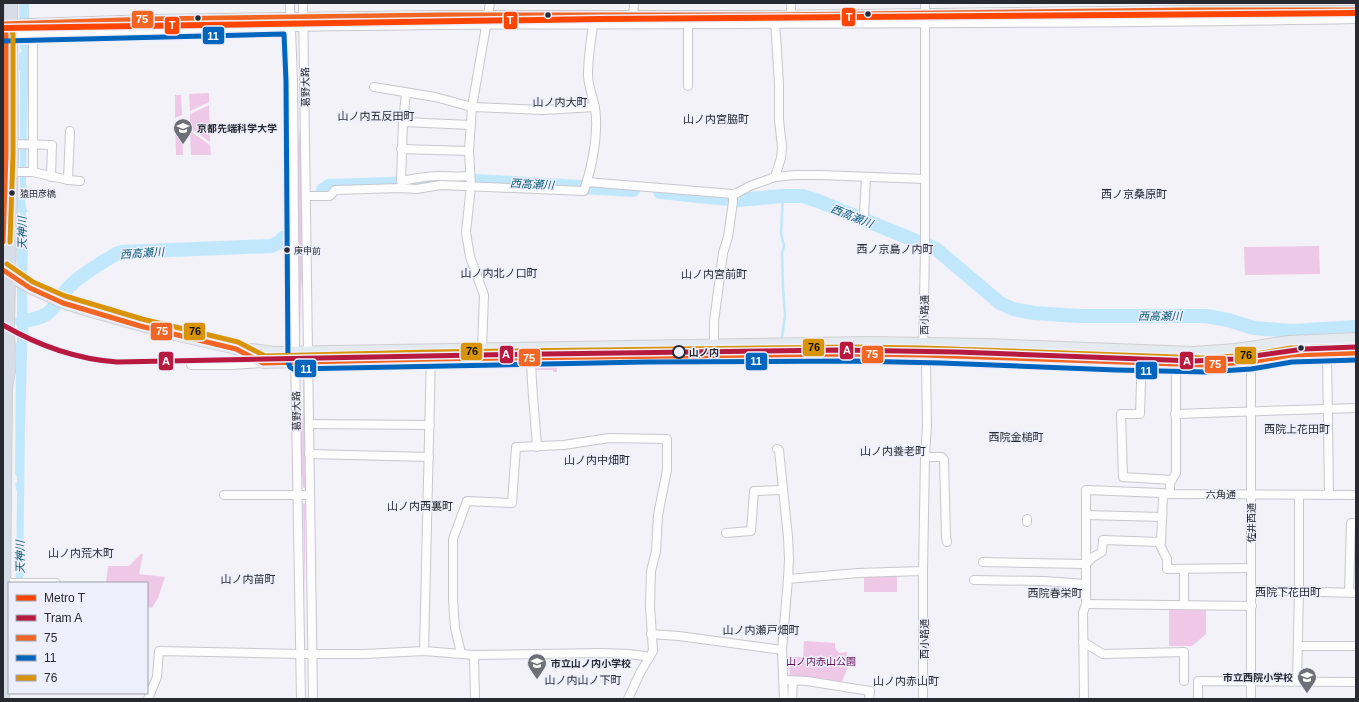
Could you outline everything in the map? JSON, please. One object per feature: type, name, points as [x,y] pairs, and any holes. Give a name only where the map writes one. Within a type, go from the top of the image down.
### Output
[{"type":"highway","points":[[6,3],[9,29]]},
{"type":"highway","points":[[3,242],[9,150],[9,29],[11,3]]},
{"type":"highway","points":[[3,699],[7,583],[6,387],[9,371],[5,346],[13,172],[9,150]]},
{"type":"main road","points":[[9,274],[30,288],[59,301],[140,326],[236,349],[295,352],[308,357]]},
{"type":"main road","points":[[431,354],[482,349],[531,353],[714,345],[869,342],[1216,351],[1289,341],[1356,338]]},
{"type":"main road","points":[[236,349],[263,363],[295,362],[308,357],[531,353],[923,355],[1205,365],[1251,362],[1291,356],[1356,353]]},
{"type":"street","name":"葛野大路","points":[[290,3],[293,89],[295,362],[301,699]]},
{"type":"street","name":"葛野大路","points":[[303,3],[313,699]]},
{"type":"street","points":[[482,349],[484,295],[470,257],[466,232],[470,186],[469,151],[472,107],[490,3]]},
{"type":"street","points":[[633,24],[634,3]]},
{"type":"street","points":[[791,24],[792,3]]},
{"type":"street","name":"西小路通","points":[[923,699],[923,571],[927,426],[926,370],[923,355],[925,244],[925,3]]},
{"type":"street","points":[[9,29],[33,33],[291,27],[688,24],[774,19],[791,14],[1224,7],[1356,10]]},
{"type":"street","points":[[1223,22],[1224,7]]},
{"type":"street","points":[[9,29],[33,24],[152,19],[488,15],[688,15],[774,19],[791,24],[1223,22],[1356,19]]},
{"type":"street","points":[[306,196],[330,196],[335,190],[416,189],[441,185],[584,191],[597,130],[595,107],[588,77],[588,60],[594,15]]},
{"type":"street","points":[[688,15],[688,86]]},
{"type":"street","points":[[774,19],[779,84],[779,120],[782,147],[781,158],[775,177]]},
{"type":"street","points":[[32,172],[33,33]]},
{"type":"street","points":[[374,87],[435,97],[472,107],[543,110],[595,107]]},
{"type":"street","points":[[406,93],[401,149],[401,181],[425,177],[470,176]]},
{"type":"street","points":[[403,122],[471,125]]},
{"type":"street","points":[[68,180],[70,131]]},
{"type":"street","points":[[9,150],[32,144],[52,145],[51,177]]},
{"type":"street","points":[[401,149],[469,151]]},
{"type":"street","points":[[13,172],[32,172],[51,177],[80,181]]},
{"type":"street","points":[[714,345],[714,322],[723,253],[728,237],[733,197],[737,193],[750,186],[775,177],[806,175],[925,179]]},
{"type":"street","points":[[864,215],[866,176]]},
{"type":"street","points":[[586,185],[733,197]]},
{"type":"street","points":[[1328,339],[1329,495]]},
{"type":"street","name":"佐井西通","points":[[1251,347],[1251,699]]},
{"type":"street","points":[[1142,350],[1140,414],[1121,414],[1123,477],[1172,480]]},
{"type":"street","points":[[1174,351],[1176,365],[1176,473],[1170,483],[1170,491],[1163,497],[1160,545],[1167,558],[1167,568],[1251,568]]},
{"type":"street","points":[[531,353],[531,386],[537,447]]},
{"type":"street","points":[[424,651],[431,354]]},
{"type":"street","points":[[191,366],[263,363]]},
{"type":"street","points":[[1175,414],[1356,408]]},
{"type":"street","points":[[309,424],[430,425]]},
{"type":"street","points":[[461,653],[455,628],[452,539],[467,501],[512,503],[516,447],[564,445],[609,438],[667,439],[667,470],[658,515],[656,552],[651,570],[650,601],[653,651],[640,673],[628,699]]},
{"type":"street","points":[[777,449],[779,450],[788,537],[788,579],[782,667],[789,680],[792,699]]},
{"type":"street","points":[[309,454],[429,457]]},
{"type":"street","points":[[925,457],[942,457],[944,460],[947,542]]},
{"type":"street","points":[[726,533],[751,531],[754,491],[782,490]]},
{"type":"street","name":"六角通","points":[[1086,514],[1086,490],[1166,494],[1356,495]]},
{"type":"street","points":[[224,495],[310,495]]},
{"type":"street","points":[[1297,681],[1299,495]]},
{"type":"street","points":[[1084,699],[1083,613],[1086,604],[1086,514],[1162,518]]},
{"type":"street","points":[[1252,590],[1353,592],[1351,523],[1356,523]]},
{"type":"street","points":[[983,562],[1086,564],[1093,557],[1102,552],[1103,540],[1161,542]]},
{"type":"street","points":[[1184,568],[1184,605]]},
{"type":"street","points":[[788,579],[858,573],[923,571]]},
{"type":"street","points":[[974,580],[1044,581],[1086,584]]},
{"type":"street","points":[[1086,604],[1252,606]]},
{"type":"street","points":[[300,612],[312,612]]},
{"type":"street","points":[[651,634],[679,636],[782,650]]},
{"type":"street","points":[[1083,642],[1103,654],[1184,652],[1184,681]]},
{"type":"street","points":[[1298,646],[1356,646]]},
{"type":"street","points":[[148,699],[157,677],[159,651],[312,654],[424,651],[474,655],[601,653],[629,654],[650,658]]},
{"type":"street","points":[[474,655],[475,699]]},
{"type":"street","points":[[784,699],[789,680]]},
{"type":"street","points":[[789,680],[807,681],[870,691],[869,699]]},
{"type":"street","points":[[1198,699],[1198,681],[1356,682]]},
{"type":"green space","points":[[209,93],[209,102],[190,111],[189,94]]},
{"type":"green space","points":[[175,95],[181,95],[182,115],[175,118]]},
{"type":"green space","points":[[209,105],[210,142],[190,128],[190,114]]},
{"type":"green space","points":[[301,119],[304,256],[301,289],[300,337],[298,147]]},
{"type":"green space","points":[[175,121],[182,125],[183,155],[176,155]]},
{"type":"green space","points":[[190,131],[210,145],[211,155],[191,155]]},
{"type":"green space","points":[[1319,246],[1320,274],[1245,275],[1244,247]]},
{"type":"green space","points":[[535,363],[554,363],[554,365],[557,366],[557,372],[553,372],[553,370],[535,370]]},
{"type":"green space","points":[[304,380],[305,488],[303,487],[300,444]]},
{"type":"green space","points":[[303,504],[305,504],[305,605]]},
{"type":"green space","points":[[141,554],[143,554],[139,574],[165,577],[158,598],[152,608],[148,607],[148,582],[106,582],[108,566],[129,566]]},
{"type":"green space","points":[[872,575],[897,575],[897,592],[864,592],[864,577],[872,577]]},
{"type":"green space","points":[[1169,610],[1206,610],[1206,634],[1192,646],[1169,646]]},
{"type":"green space","name":"山ノ内赤山公園","points":[[804,641],[835,643],[835,648],[839,653],[847,652],[848,667],[841,684],[790,677],[788,657],[803,657]]},
{"type":"water","name":"天神川","points":[[19,3],[29,3],[26,186],[28,189],[25,202],[28,212],[26,212],[26,234],[28,240],[28,321],[23,582],[16,582],[17,492],[15,483],[17,483],[17,477],[15,474],[15,344],[17,342],[17,249],[19,246],[20,213],[18,212],[18,199],[20,196],[19,53],[22,51],[20,48]]},
{"type":"waterway","name":"西高瀬川","points":[[323,190],[329,186],[475,181],[633,190]]},
{"type":"waterway","name":"西高瀬川","points":[[660,192],[738,200],[783,196],[803,196],[936,249],[1000,303],[1013,309],[1034,313],[1080,316],[1206,316],[1228,320],[1254,328],[1292,331],[1356,327]]},
{"type":"waterway","points":[[782,337],[785,316],[782,253],[784,246],[781,233],[783,196]]},
{"type":"waterway","name":"西高瀬川","points":[[22,321],[34,319],[48,313],[72,284],[99,264],[122,252],[271,246],[280,242],[283,238]]},
{"type":"metro line","name":"T","points":[[3,28],[600,19],[1356,13]]},
{"type":"tram line","name":"A","points":[[3,325],[30,339],[72,355],[117,362],[839,350],[957,352],[1194,361],[1233,359],[1304,349],[1356,347]]},
{"type":"transit line","name":"75","points":[[3,24],[152,19],[443,15],[774,15],[1190,10],[1356,10]]},
{"type":"transit line","name":"76","points":[[3,27],[10,28],[13,34],[13,155],[10,242]]},
{"type":"transit line","name":"75","points":[[3,242],[6,155],[6,34]]},
{"type":"transit line","name":"11","points":[[3,41],[284,34],[286,81],[288,362],[290,367],[293,369],[644,362],[853,361],[1205,372],[1251,369],[1292,362],[1356,360]]},
{"type":"transit line","name":"76","points":[[7,264],[33,282],[65,296],[142,319],[238,342],[265,356],[431,352],[851,347],[923,348],[1205,358],[1250,355],[1291,348],[1356,346]]},
{"type":"transit line","name":"75","points":[[3,270],[30,288],[63,303],[140,326],[236,349],[263,363],[431,359],[851,354],[923,355],[1205,365],[1251,362],[1291,355],[1356,353]]},
{"type":"place","name":"京都先端科学大学","points":[[183,145]]},
{"type":"place","name":"猿田彦橋","points":[[12,193]]},
{"type":"place","name":"庚申前","points":[[287,250]]},
{"type":"place","name":"山ノ内","points":[[679,352]]},
{"type":"place","name":"市立山ノ内小学校","points":[[537,680]]},
{"type":"place","name":"市立西院小学校","points":[[1307,694]]},
{"type":"district","name":"山ノ内大町","points":[[560,102]]},
{"type":"district","name":"山ノ内五反田町","points":[[376,116]]},
{"type":"district","name":"山ノ内宮脇町","points":[[716,119]]},
{"type":"district","name":"西ノ京桑原町","points":[[1134,194]]},
{"type":"district","name":"西ノ京島ノ内町","points":[[895,249]]},
{"type":"district","name":"山ノ内北ノ口町","points":[[499,273]]},
{"type":"district","name":"山ノ内宮前町","points":[[714,274]]},
{"type":"district","name":"西院上花田町","points":[[1297,429]]},
{"type":"district","name":"西院金槌町","points":[[1016,437]]},
{"type":"district","name":"山ノ内養老町","points":[[893,451]]},
{"type":"district","name":"山ノ内中畑町","points":[[597,460]]},
{"type":"district","name":"山ノ内西裏町","points":[[420,506]]},
{"type":"district","name":"山ノ内荒木町","points":[[81,553]]},
{"type":"district","name":"山ノ内苗町","points":[[248,579]]},
{"type":"district","name":"西院下花田町","points":[[1288,592]]},
{"type":"district","name":"西院春栄町","points":[[1055,593]]},
{"type":"district","name":"山ノ内瀬戸畑町","points":[[761,630]]},
{"type":"district","name":"山ノ内山ノ下町","points":[[583,680]]},
{"type":"district","name":"山ノ内赤山町","points":[[906,681]]}]
